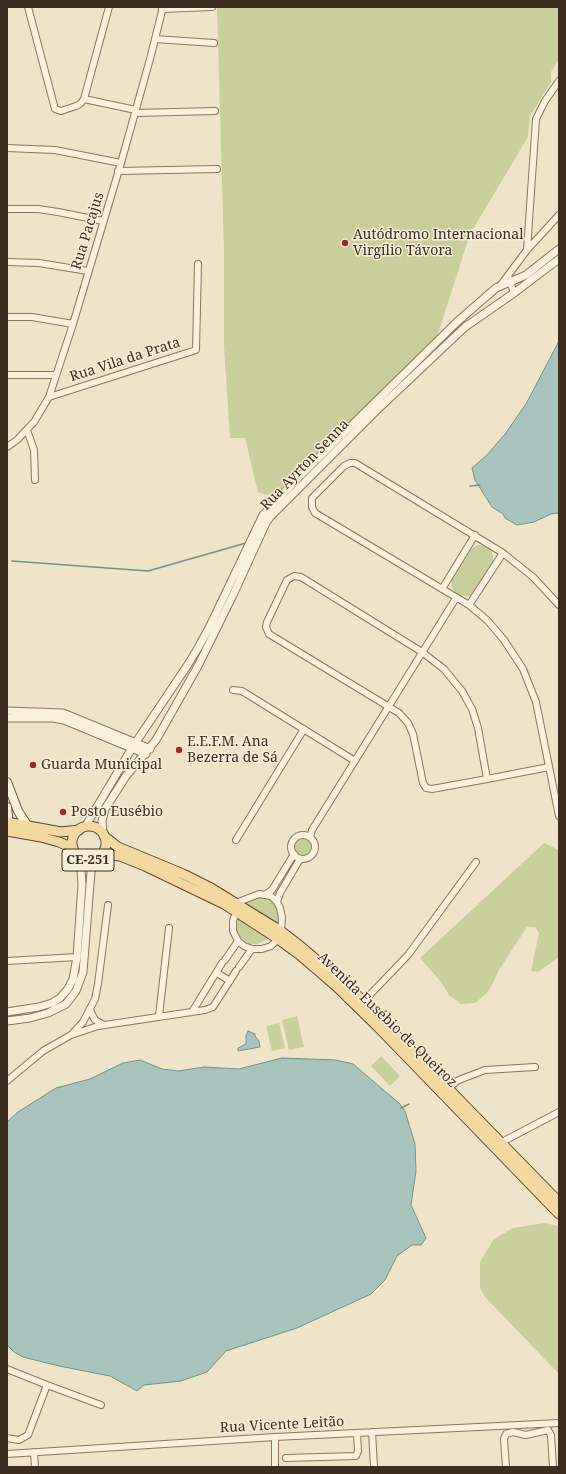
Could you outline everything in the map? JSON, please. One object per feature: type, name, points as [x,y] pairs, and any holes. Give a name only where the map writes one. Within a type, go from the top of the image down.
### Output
[{"type":"main road","points":[[7,782],[18,811],[26,825]]},
{"type":"main road","name":"CE-251","points":[[7,808],[7,822],[61,832],[82,828],[94,828],[103,835],[106,845],[99,856],[86,860],[59,842],[42,837],[7,831]]},
{"type":"main road","name":"CE-251","points":[[75,852],[73,838],[82,828]]},
{"type":"main road","name":"Avenida Eusébio de Queiroz","points":[[103,835],[118,848],[183,874],[211,888],[236,907],[320,962],[363,1002],[448,1089],[559,1214]]},
{"type":"main road","name":"Avenida Eusébio de Queiroz","points":[[99,856],[120,856],[236,907]]},
{"type":"main road","name":"Avenida Eusébio de Queiroz","points":[[280,935],[346,996],[499,1146],[559,1202]]},
{"type":"street","points":[[28,7],[55,109],[61,111],[80,104],[84,99],[109,7]]},
{"type":"street","points":[[163,8],[212,7]]},
{"type":"street","name":"Rua Pacajus","points":[[7,447],[27,430],[41,412],[49,397],[73,324],[121,163],[163,8]]},
{"type":"street","points":[[155,40],[214,44]]},
{"type":"street","points":[[527,250],[536,119],[545,101],[559,81]]},
{"type":"street","points":[[84,99],[135,112],[215,111]]},
{"type":"street","points":[[7,148],[56,150],[121,163]]},
{"type":"street","points":[[118,171],[216,169]]},
{"type":"street","points":[[7,210],[38,209],[103,221]]},
{"type":"street","points":[[500,286],[527,250],[559,215]]},
{"type":"street","points":[[500,286],[526,275],[559,249]]},
{"type":"street","name":"Rua Ayrton Senna","points":[[103,835],[102,822],[105,809],[126,776],[148,752],[198,666],[270,517],[376,411],[465,327],[559,259]]},
{"type":"street","points":[[7,262],[39,263],[88,271]]},
{"type":"street","name":"Rua Vila da Prata","points":[[49,397],[196,350],[198,264]]},
{"type":"street","points":[[508,274],[514,293]]},
{"type":"street","name":"Rua Ayrton Senna","points":[[82,828],[201,642],[262,515],[442,337],[500,286]]},
{"type":"street","points":[[7,318],[32,317],[73,324]]},
{"type":"street","points":[[7,375],[56,375]]},
{"type":"street","points":[[27,430],[34,450],[35,480]]},
{"type":"street","points":[[559,605],[533,577],[503,553],[355,463],[350,463],[344,466],[312,498],[312,507],[315,513],[469,605],[497,630],[512,649],[523,669],[536,702],[559,816]]},
{"type":"street","points":[[262,515],[268,518],[270,517]]},
{"type":"street","points":[[262,515],[263,530]]},
{"type":"street","points":[[442,589],[475,535]]},
{"type":"street","points":[[469,605],[503,553]]},
{"type":"street","points":[[486,779],[478,728],[467,700],[451,676],[422,652],[301,577],[294,576],[289,578],[267,622],[266,627],[269,634],[399,713],[411,729],[415,740],[423,783],[426,788],[432,789],[486,779],[549,767]]},
{"type":"street","points":[[310,837],[312,830],[456,598]]},
{"type":"street","points":[[233,690],[242,691],[355,761]]},
{"type":"street","points":[[7,711],[63,713],[148,752]]},
{"type":"street","points":[[7,718],[58,719],[134,745]]},
{"type":"street","points":[[236,840],[304,729]]},
{"type":"street","points":[[306,835],[310,837],[315,844],[314,852],[308,858],[300,858],[294,854],[291,847],[293,840],[299,836],[306,835]]},
{"type":"street","points":[[7,1012],[39,1007],[52,1003],[60,998],[68,989],[73,979],[77,957],[82,878],[75,852]]},
{"type":"street","points":[[266,894],[272,890],[294,854]]},
{"type":"street","points":[[7,1021],[30,1018],[48,1013],[66,1004],[72,997],[80,982],[83,972],[91,872],[99,856]]},
{"type":"street","points":[[277,902],[279,895],[300,858]]},
{"type":"street","points":[[363,1002],[408,954],[476,862]]},
{"type":"street","points":[[278,880],[285,884]]},
{"type":"street","points":[[259,894],[266,894],[271,896],[277,902],[282,918],[280,935],[271,946],[262,949],[252,949],[244,946],[238,941],[233,932],[233,921],[236,907],[259,894]]},
{"type":"street","points":[[71,1035],[83,1022],[95,999],[108,905]]},
{"type":"street","points":[[80,917],[87,917]]},
{"type":"street","points":[[159,1016],[169,928]]},
{"type":"street","points":[[192,1012],[238,941]]},
{"type":"street","points":[[7,1081],[43,1051],[71,1035],[104,1025],[205,1010],[213,1007],[237,969],[252,949]]},
{"type":"street","points":[[7,961],[77,957]]},
{"type":"street","points":[[217,973],[230,981]]},
{"type":"street","points":[[199,1002],[200,1007],[205,1010]]},
{"type":"street","points":[[90,1010],[95,1020],[104,1025]]},
{"type":"street","points":[[448,1089],[464,1078],[485,1070],[535,1067]]},
{"type":"street","points":[[499,1146],[559,1112]]},
{"type":"street","points":[[7,1369],[101,1405]]},
{"type":"street","points":[[7,1438],[19,1440],[28,1435],[46,1385]]},
{"type":"street","name":"Rua Vicente Leitão","points":[[7,1454],[275,1437],[559,1423]]},
{"type":"street","points":[[526,1424],[526,1435]]},
{"type":"street","points":[[506,1467],[504,1438],[506,1434],[513,1432],[526,1435],[539,1431],[549,1431],[551,1434],[553,1467]]},
{"type":"street","points":[[372,1432],[374,1467]]},
{"type":"street","points":[[286,1458],[356,1456],[358,1451],[357,1433]]},
{"type":"street","points":[[275,1437],[276,1467]]},
{"type":"street","points":[[34,1452],[35,1467]]},
{"type":"green space","name":"Autódromo Internacional Virgílio Távora","points":[[217,7],[559,7],[559,59],[551,72],[551,82],[530,116],[528,137],[470,234],[437,337],[277,494],[266,495],[258,492],[245,438],[230,438],[224,347],[224,253]]},
{"type":"green space","points":[[478,545],[486,546],[491,550],[493,562],[474,594],[469,596],[460,596],[453,590],[451,581],[470,549]]},
{"type":"green space","points":[[302,838],[308,841],[311,847],[308,853],[302,856],[296,853],[293,847],[296,841]]},
{"type":"green space","points":[[544,843],[559,850],[559,957],[538,972],[531,971],[539,933],[535,927],[527,927],[499,970],[487,993],[475,1003],[461,1004],[449,995],[441,982],[420,958]]},
{"type":"green space","points":[[257,896],[269,898],[277,906],[279,918],[278,922],[276,923],[247,904],[247,901]]},
{"type":"green space","points":[[239,918],[268,937],[268,939],[258,944],[250,944],[243,941],[236,931],[236,923],[237,919]]},
{"type":"green space","points":[[297,1016],[304,1047],[289,1050],[282,1020]]},
{"type":"green space","points":[[279,1023],[285,1048],[272,1051],[266,1026]]},
{"type":"green space","points":[[381,1056],[400,1076],[390,1086],[371,1066]]},
{"type":"green space","points":[[544,1223],[559,1226],[559,1374],[485,1297],[480,1288],[480,1262],[494,1239],[513,1228]]},
{"type":"water","points":[[559,341],[559,513],[551,514],[534,522],[517,525],[505,518],[503,514],[492,507],[475,480],[472,468],[487,455],[505,434],[526,404]]},
{"type":"water","points":[[248,1031],[255,1034],[259,1041],[260,1047],[238,1051],[238,1048],[246,1044],[246,1036]]},
{"type":"water","points":[[282,1058],[336,1060],[353,1064],[400,1104],[405,1111],[415,1144],[416,1171],[411,1205],[426,1238],[421,1245],[412,1245],[397,1256],[385,1280],[371,1294],[297,1328],[226,1351],[207,1372],[181,1381],[144,1385],[137,1391],[110,1376],[23,1357],[14,1352],[7,1345],[7,1122],[18,1112],[56,1088],[90,1079],[123,1063],[140,1060],[162,1069],[178,1071],[204,1067],[239,1069]]},
{"type":"waterway","points":[[470,486],[480,485]]},
{"type":"waterway","points":[[12,561],[148,571],[246,543]]},
{"type":"waterway","points":[[401,1108],[409,1104]]},
{"type":"place","name":"Autódromo Internacional Virgílio Távora","points":[[345,243]]},
{"type":"place","name":"E.E.F.M. Ana Bezerra de Sá","points":[[179,750]]},
{"type":"place","name":"Guarda Municipal","points":[[33,765]]},
{"type":"place","name":"Posto Eusébio","points":[[63,812]]}]
